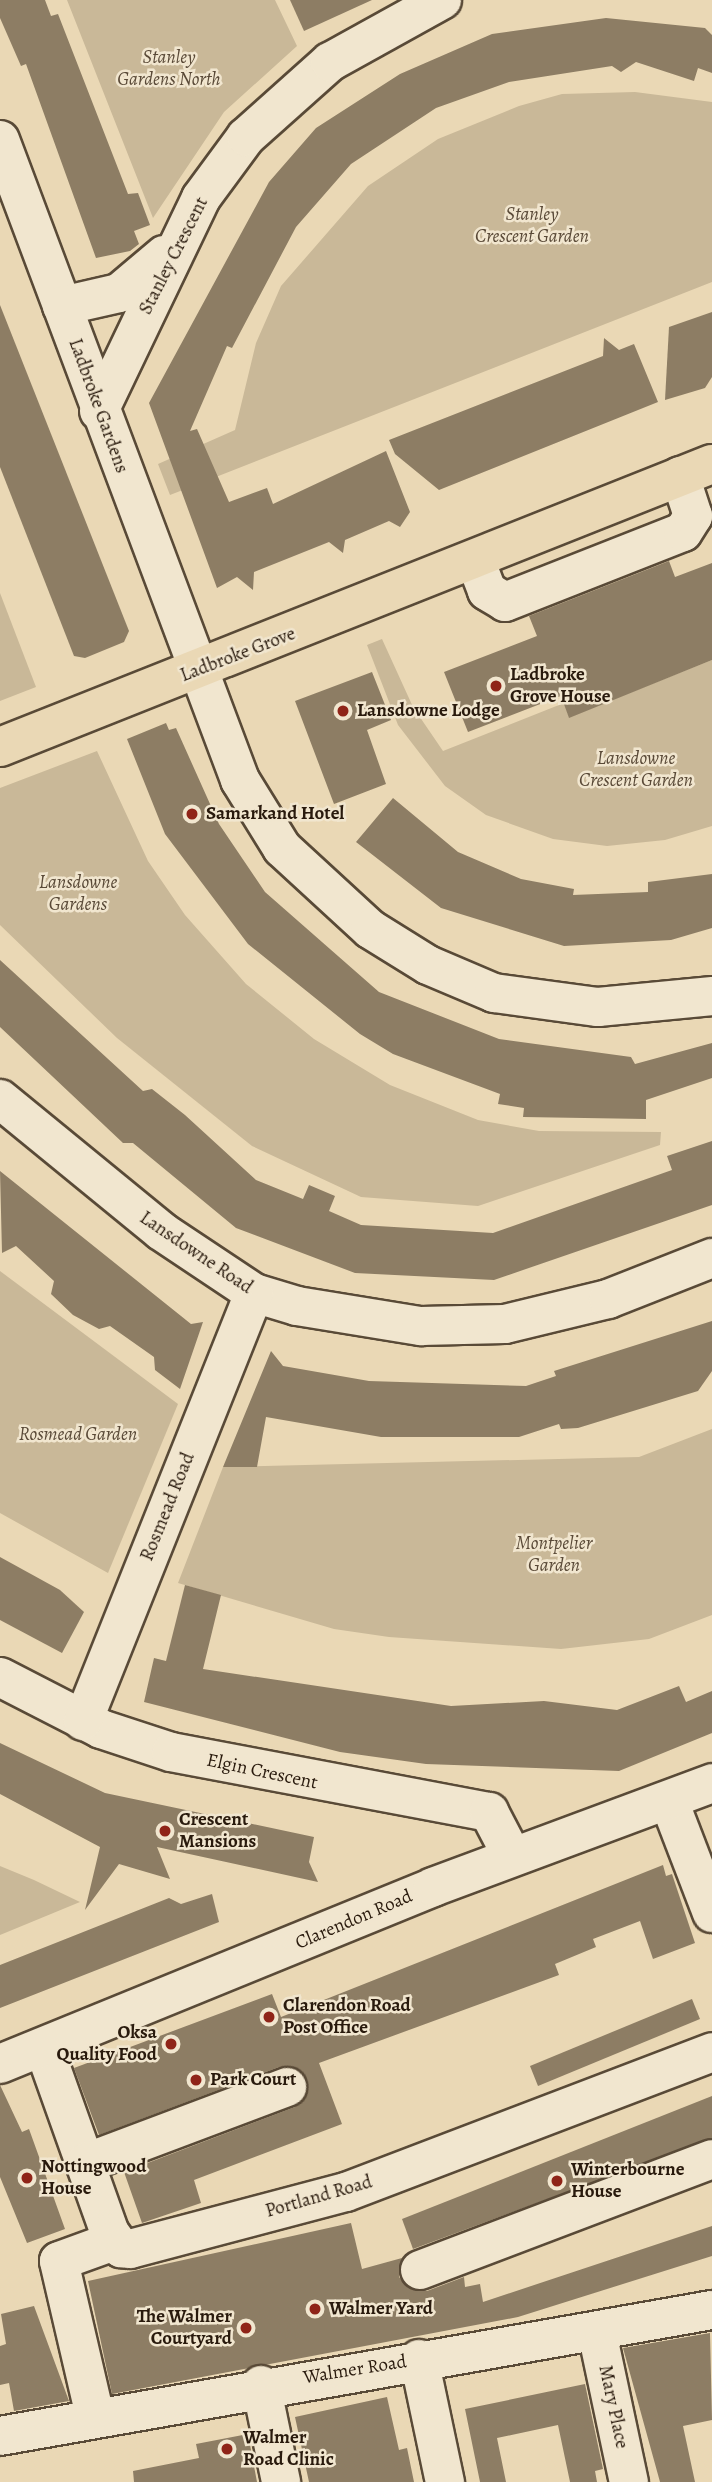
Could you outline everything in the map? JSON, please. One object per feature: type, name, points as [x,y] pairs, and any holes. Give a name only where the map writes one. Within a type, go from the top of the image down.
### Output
[{"type":"main road","name":"Ladbroke Grove","points":[[0,747],[476,562],[696,470]]},
{"type":"street","name":"Stanley Crescent","points":[[99,411],[180,238],[246,138],[330,62],[436,1]]},
{"type":"street","name":"Ladbroke Gardens","points":[[0,140],[99,411],[240,780],[282,848],[311,881],[401,950],[458,980],[545,1003],[649,1006],[712,996]]},
{"type":"street","points":[[62,306],[119,293],[142,280],[180,238]]},
{"type":"street","name":"Ladbroke Grove","points":[[476,562],[487,591],[505,602],[683,532],[693,516],[696,470]]},
{"type":"street","name":"Lansdowne Road","points":[[0,1098],[112,1195],[254,1293],[361,1320],[466,1328],[536,1319],[608,1299],[712,1258]]},
{"type":"street","name":"Rosmead Road","points":[[83,1721],[254,1293]]},
{"type":"street","name":"Elgin Crescent","points":[[0,1677],[83,1721],[129,1740],[244,1768],[489,1812],[512,1856]]},
{"type":"street","name":"Clarendon Road","points":[[0,2064],[512,1856],[669,1801],[712,1783]]},
{"type":"street","points":[[669,1801],[712,1913]]},
{"type":"street","points":[[44,2048],[114,2241],[59,2261],[95,2416]]},
{"type":"street","name":"Portland Road","points":[[114,2241],[130,2249],[346,2192],[712,2052]]},
{"type":"street","points":[[85,2162],[287,2087]]},
{"type":"street","points":[[420,2270],[712,2159]]},
{"type":"street","name":"Walmer Road","points":[[0,2436],[261,2385],[597,2332],[712,2310]]},
{"type":"street","name":"Mary Place","points":[[597,2332],[628,2482]]},
{"type":"street","points":[[419,2359],[444,2482]]},
{"type":"street","points":[[261,2385],[281,2482]]},
{"type":"green space","name":"Stanley Gardens North","points":[[67,0],[275,0],[297,46],[224,112],[153,218]]},
{"type":"green space","name":"Stanley Crescent Garden","points":[[635,92],[712,102],[712,282],[170,495],[158,464],[235,430],[256,343],[281,286],[368,186],[438,139],[519,106],[562,94]]},
{"type":"green space","points":[[0,593],[36,687],[0,701]]},
{"type":"green space","name":"Lansdowne Crescent Garden","points":[[382,639],[413,707],[443,751],[564,703],[569,717],[712,660],[712,826],[665,840],[607,846],[553,839],[486,815],[445,786],[398,725],[367,645]]},
{"type":"green space","name":"Lansdowne Gardens","points":[[97,751],[148,861],[185,915],[246,984],[314,1039],[390,1085],[478,1120],[539,1131],[661,1132],[660,1145],[478,1206],[361,1197],[252,1146],[117,1038],[0,925],[0,788]]},
{"type":"green space","name":"Rosmead Garden","points":[[0,1271],[178,1404],[108,1573],[0,1513]]},
{"type":"green space","name":"Montpelier Garden","points":[[712,1429],[712,1615],[649,1639],[561,1649],[389,1637],[334,1629],[178,1583],[223,1467],[639,1457]]},
{"type":"green space","points":[[0,1866],[34,1880],[80,1902],[0,1935]]},
{"type":"building","points":[[0,0],[45,0],[51,16],[58,14],[128,194],[138,193],[150,225],[134,231],[139,244],[130,251],[96,258],[26,64],[21,66],[0,18]]},
{"type":"building","points":[[290,0],[372,0],[304,31]]},
{"type":"building","points":[[606,18],[705,28],[712,35],[712,73],[698,68],[694,81],[636,62],[621,72],[612,66],[509,82],[436,108],[351,164],[296,227],[232,348],[227,346],[190,431],[197,429],[229,502],[267,488],[273,504],[386,451],[410,512],[400,527],[389,521],[345,540],[343,553],[329,542],[254,572],[253,590],[237,577],[217,588],[149,403],[269,182],[316,128],[400,74],[492,34]]},
{"type":"building","points":[[0,305],[129,631],[124,642],[85,658],[74,656],[0,467]]},
{"type":"building","points":[[712,312],[712,377],[705,388],[665,400],[669,327]]},
{"type":"building","points":[[604,338],[619,350],[634,344],[658,402],[439,490],[395,454],[389,440],[603,356]]},
{"type":"building","points":[[669,561],[675,577],[712,563],[712,660],[569,718],[561,696],[468,732],[444,672],[537,636],[529,616]]},
{"type":"building","points":[[372,672],[391,720],[367,730],[386,784],[334,804],[295,701]]},
{"type":"building","points":[[166,723],[169,730],[176,728],[219,824],[265,892],[379,992],[499,1039],[631,1057],[635,1064],[712,1043],[712,1078],[646,1100],[646,1119],[523,1117],[524,1108],[498,1104],[500,1094],[393,1054],[360,1034],[248,944],[165,834],[127,739]]},
{"type":"building","points":[[393,798],[458,852],[521,879],[574,889],[573,895],[648,892],[648,882],[712,874],[712,928],[671,940],[564,946],[441,908],[356,842]]},
{"type":"building","points":[[0,960],[143,1091],[152,1089],[185,1115],[256,1180],[303,1199],[309,1185],[335,1196],[329,1211],[361,1225],[493,1233],[672,1170],[667,1156],[712,1141],[712,1205],[494,1280],[355,1273],[236,1228],[133,1143],[123,1143],[0,1027]]},
{"type":"building","points":[[0,1171],[191,1324],[203,1322],[180,1389],[155,1370],[154,1357],[110,1326],[99,1329],[73,1315],[51,1294],[54,1281],[16,1246],[2,1253]]},
{"type":"building","points":[[712,1321],[712,1371],[698,1391],[578,1428],[561,1429],[559,1424],[519,1437],[381,1437],[266,1417],[257,1467],[223,1467],[271,1351],[283,1366],[369,1381],[526,1386],[556,1376],[554,1371]]},
{"type":"building","points":[[0,1557],[60,1590],[84,1612],[62,1653],[0,1620]]},
{"type":"building","points":[[185,1585],[221,1595],[203,1669],[451,1706],[544,1701],[617,1710],[679,1686],[686,1702],[712,1691],[712,1733],[619,1771],[426,1764],[340,1752],[144,1702],[154,1658],[166,1661]]},
{"type":"building","points":[[0,1743],[105,1793],[314,1837],[309,1862],[318,1882],[157,1847],[170,1879],[119,1864],[85,1910],[100,1847],[0,1794]]},
{"type":"building","points":[[663,1865],[666,1876],[672,1874],[695,1943],[653,1959],[640,1921],[593,1939],[596,1947],[555,1964],[559,1975],[319,2063],[342,2124],[194,2180],[201,2203],[142,2223],[124,2172],[295,2107],[308,2091],[307,2079],[291,2066],[279,2067],[99,2135],[74,2068],[272,1994],[281,2017]]},
{"type":"building","points":[[212,1894],[219,1922],[0,2008],[0,1965],[169,1898],[181,1904]]},
{"type":"building","points":[[692,1999],[700,2019],[538,2086],[530,2066]]},
{"type":"building","name":"Nottingwood House","points":[[0,2085],[22,2132],[29,2129],[65,2229],[27,2243],[0,2177]]},
{"type":"building","name":"Winterbourne House","points":[[712,2096],[712,2138],[413,2249],[402,2219]]},
{"type":"building","points":[[351,2223],[362,2269],[402,2258],[399,2277],[407,2287],[427,2291],[464,2277],[465,2287],[480,2284],[483,2302],[712,2226],[712,2256],[518,2317],[112,2394],[88,2281]]},
{"type":"building","points":[[34,2306],[69,2401],[14,2411],[9,2383],[0,2385],[0,2346],[6,2344],[1,2314]]},
{"type":"building","points":[[710,2333],[712,2420],[683,2426],[695,2482],[660,2482],[623,2348]]},
{"type":"building","points":[[585,2384],[603,2469],[595,2471],[597,2482],[570,2482],[558,2425],[497,2438],[506,2482],[480,2482],[465,2409]]},
{"type":"building","points":[[387,2397],[399,2450],[407,2448],[414,2482],[309,2482],[295,2417]]},
{"type":"building","points":[[248,2434],[257,2482],[134,2482],[133,2471],[199,2458],[196,2444]]},
{"type":"place","name":"Ladbroke Grove House","points":[[496,686]]},
{"type":"place","name":"Lansdowne Lodge","points":[[343,711]]},
{"type":"place","name":"Samarkand Hotel","points":[[192,814]]},
{"type":"place","name":"Crescent Mansions","points":[[165,1831]]},
{"type":"place","name":"Clarendon Road Post Office","points":[[269,2017]]},
{"type":"place","name":"Oksa Quality Food","points":[[171,2044]]},
{"type":"place","name":"Park Court","points":[[196,2080]]},
{"type":"place","name":"Nottingwood House","points":[[27,2178]]},
{"type":"place","name":"Winterbourne House","points":[[557,2181]]},
{"type":"place","name":"Walmer Yard","points":[[315,2309]]},
{"type":"place","name":"The Walmer Courtyard","points":[[246,2328]]},
{"type":"place","name":"Walmer Road Clinic","points":[[227,2449]]}]
